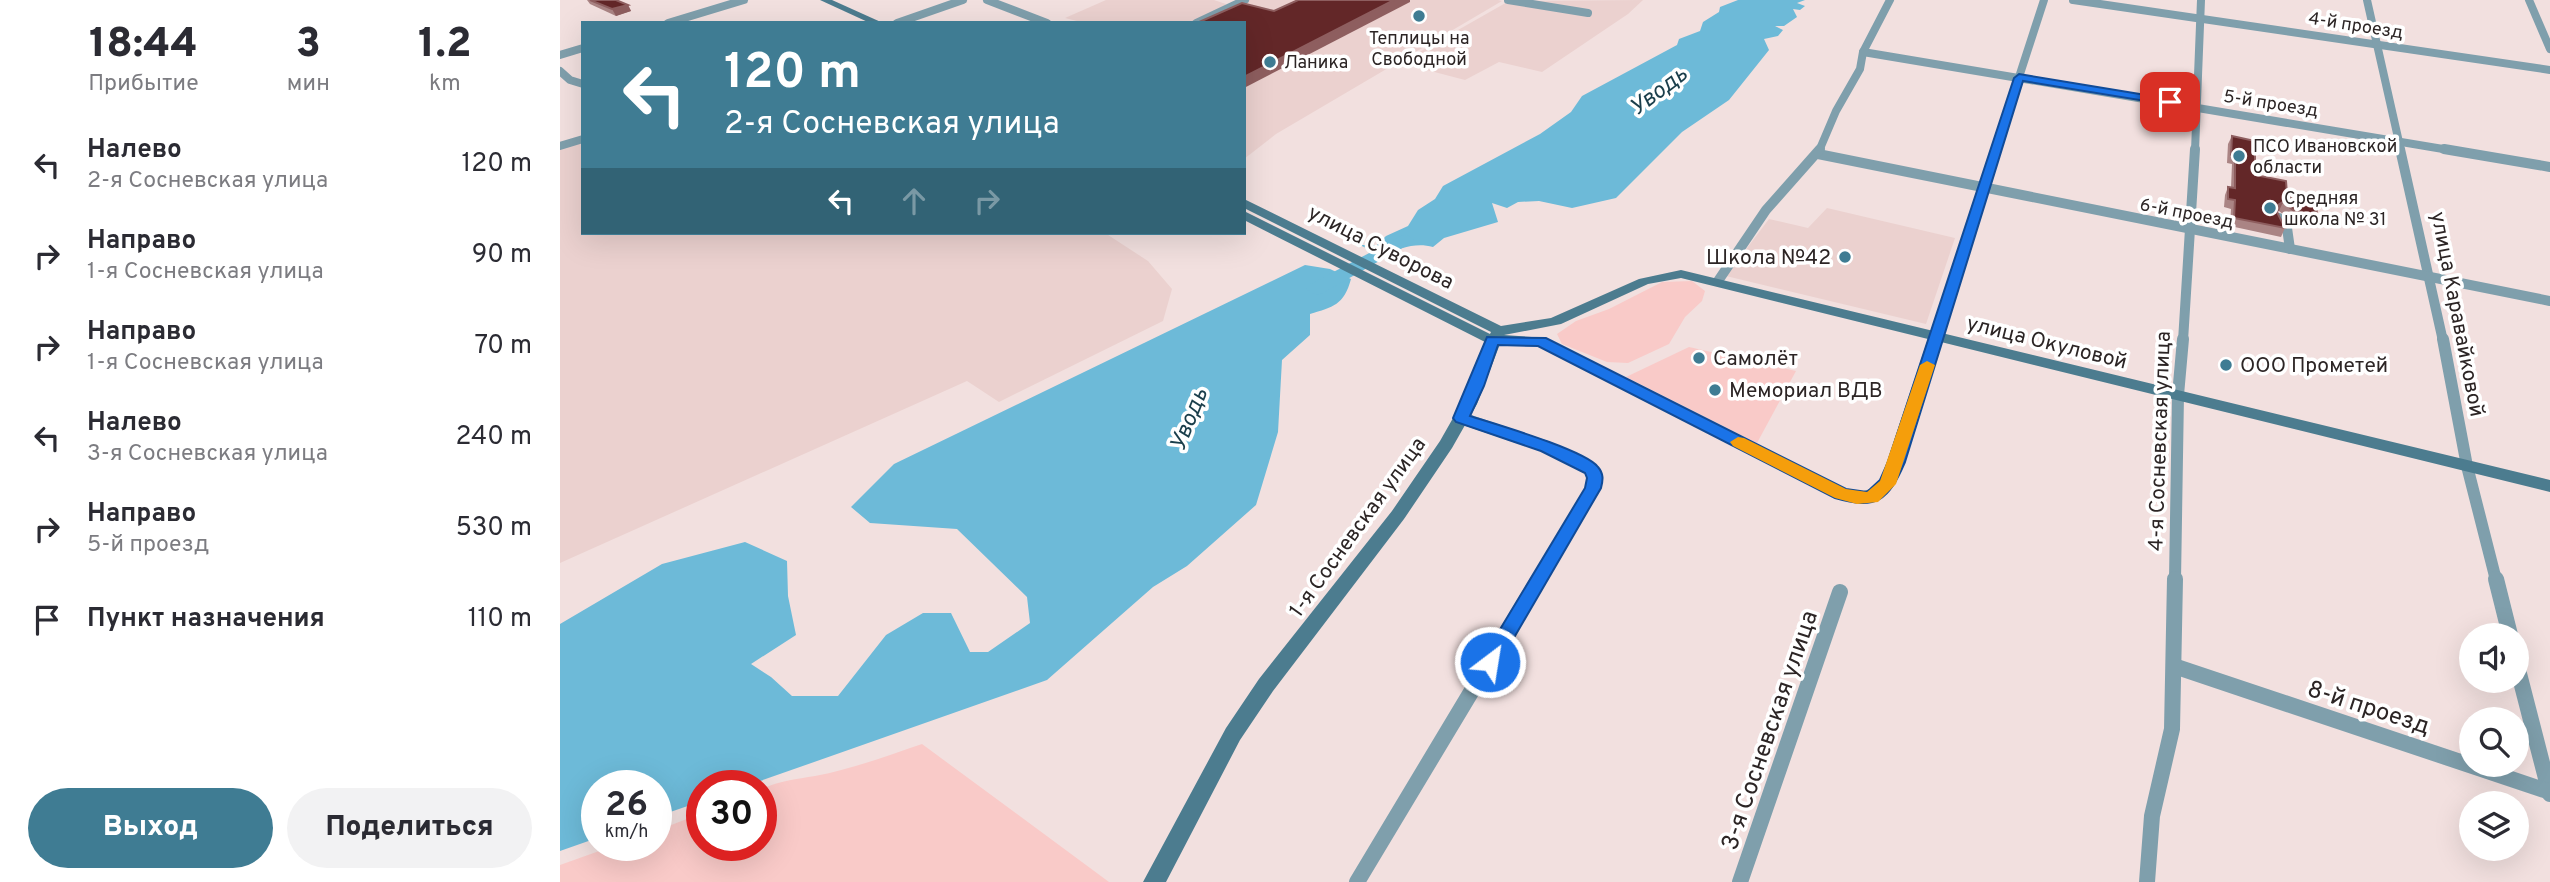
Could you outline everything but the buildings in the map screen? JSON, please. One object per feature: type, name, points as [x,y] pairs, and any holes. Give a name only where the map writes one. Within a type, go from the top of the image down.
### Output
[{"type":"main road","points":[[810,0],[860,21]]},
{"type":"main road","points":[[824,0],[874,21]]},
{"type":"main road","name":"улица Суворова","points":[[1246,204],[1310,242],[1496,335]]},
{"type":"main road","name":"улица Суворова","points":[[1246,216],[1310,242]]},
{"type":"main road","name":"улица Окуловой","points":[[1496,335],[1555,322],[1656,275],[1681,274],[2550,486]]},
{"type":"main road","points":[[1496,335],[1541,341],[1840,494],[1857,498],[1872,498],[1887,484],[1936,336]]},
{"type":"main road","name":"1-я Сосневская улица","points":[[1154,882],[1233,734],[1266,685],[1398,515],[1461,418],[1496,335]]},
{"type":"street","points":[[675,21],[744,0]]},
{"type":"street","points":[[903,21],[963,0]]},
{"type":"street","points":[[987,0],[1042,21]]},
{"type":"street","points":[[1200,21],[1245,0]]},
{"type":"street","points":[[1508,0],[1588,13]]},
{"type":"street","points":[[1718,281],[1766,210],[1818,154],[1836,111],[1860,69],[1863,52],[1890,0]]},
{"type":"street","points":[[1936,336],[2044,0]]},
{"type":"street","name":"4-й проезд","points":[[2073,0],[2550,70]]},
{"type":"street","name":"4-я Сосневская улица","points":[[2147,882],[2152,816],[2172,729],[2178,395],[2192,229],[2201,0]]},
{"type":"street","name":"улица Каравайковой","points":[[2367,0],[2431,278],[2467,466],[2507,623]]},
{"type":"street","points":[[2529,0],[2550,49]]},
{"type":"street","points":[[560,55],[581,49]]},
{"type":"street","name":"5-й проезд","points":[[1863,52],[2550,167]]},
{"type":"street","points":[[560,71],[570,80],[581,83]]},
{"type":"street","points":[[560,82],[570,80]]},
{"type":"street","points":[[560,146],[581,140]]},
{"type":"street","name":"6-й проезд","points":[[1818,154],[2550,301]]},
{"type":"street","points":[[2279,218],[2287,228],[2290,249]]},
{"type":"street","points":[[1357,882],[1408,801],[1593,488],[1595,478],[1592,469],[1547,447],[1461,418]]},
{"type":"street","name":"3-я Сосневская улица","points":[[1741,882],[1840,592]]},
{"type":"street","name":"8-й проезд","points":[[2174,666],[2550,793]]},
{"type":"street","points":[[2524,693],[2550,793]]},
{"type":"shaded area","points":[[1106,0],[1214,0],[1226,4],[1224,8],[1195,21],[1077,21],[1065,18]]},
{"type":"shaded area","points":[[1249,0],[1502,1],[1276,134],[1246,157],[1246,21],[1203,21]]},
{"type":"shaded area","points":[[1643,0],[1628,14],[1542,72],[1499,62],[1465,80],[1400,63],[1509,1]]},
{"type":"shaded area","points":[[581,141],[581,235],[1108,235],[1148,261],[1172,289],[1163,321],[999,402],[967,381],[560,563],[560,146]]},
{"type":"shaded area","name":"Школа №42","points":[[1827,208],[1955,238],[1926,324],[1726,276],[1769,219],[1808,228]]},
{"type":"shaded area","points":[[1692,281],[1705,291],[1702,301],[1685,317],[1669,344],[1628,363],[1607,362],[1562,344],[1557,334],[1576,321],[1609,309],[1662,282]]},
{"type":"shaded area","points":[[1689,347],[1796,371],[1757,443],[1626,377]]},
{"type":"shaded area","points":[[922,744],[1109,882],[560,882],[560,865],[581,858],[581,861],[672,861],[672,825],[686,819],[686,861],[777,861],[777,783],[869,762]]},
{"type":"water","points":[[1738,0],[1805,0],[1797,3],[1805,6],[1800,10],[1793,9],[1797,17],[1784,26],[1775,26],[1783,30],[1778,36],[1764,39],[1769,50],[1729,100],[1682,132],[1616,198],[1572,208],[1539,201],[1518,202],[1507,208],[1492,203],[1498,222],[1444,238],[1433,247],[1407,247],[1384,257],[1360,245],[1377,245],[1386,236],[1408,226],[1418,210],[1435,199],[1443,186],[1540,134],[1571,112],[1582,96],[1677,45],[1679,39],[1700,31],[1703,22],[1719,12],[1720,7]]},
{"type":"water","points":[[1305,265],[1330,269],[1351,279],[1341,300],[1310,314],[1310,335],[1282,360],[1278,432],[1256,505],[1187,566],[1153,587],[1047,680],[777,775],[777,770],[686,770],[686,807],[672,811],[672,770],[581,770],[581,844],[560,851],[560,624],[662,564],[745,542],[787,561],[788,596],[796,635],[751,664],[792,696],[838,696],[886,635],[923,613],[951,613],[970,652],[988,652],[1030,623],[1027,597],[957,529],[870,523],[851,507],[894,464]]},
{"type":"waterway","name":"Уводь","points":[[1316,289],[1405,239]]},
{"type":"slow traffic","points":[[1738,442],[1840,494],[1872,498],[1887,484],[1927,365]]},
{"type":"place","name":"Теплицы на Свободной","points":[[1419,16]]},
{"type":"place","name":"Ланика","points":[[1270,62]]},
{"type":"place","name":"ПСО Ивановской области","points":[[2239,156]]},
{"type":"place","name":"Средняя школа № 31","points":[[2270,208]]},
{"type":"place","name":"Школа №42","points":[[1845,257]]},
{"type":"place","name":"Самолёт","points":[[1699,358]]},
{"type":"place","name":"ООО Прометей","points":[[2226,365]]},
{"type":"place","name":"Мемориал ВДВ","points":[[1715,390]]},
{"type":"route","points":[[1490,662],[1593,488],[1595,478],[1592,469],[1547,447],[1461,418],[1469,404],[1492,340],[1541,341],[1840,494],[1872,498],[1887,484],[1896,462],[2019,78],[2170,102]]}]
